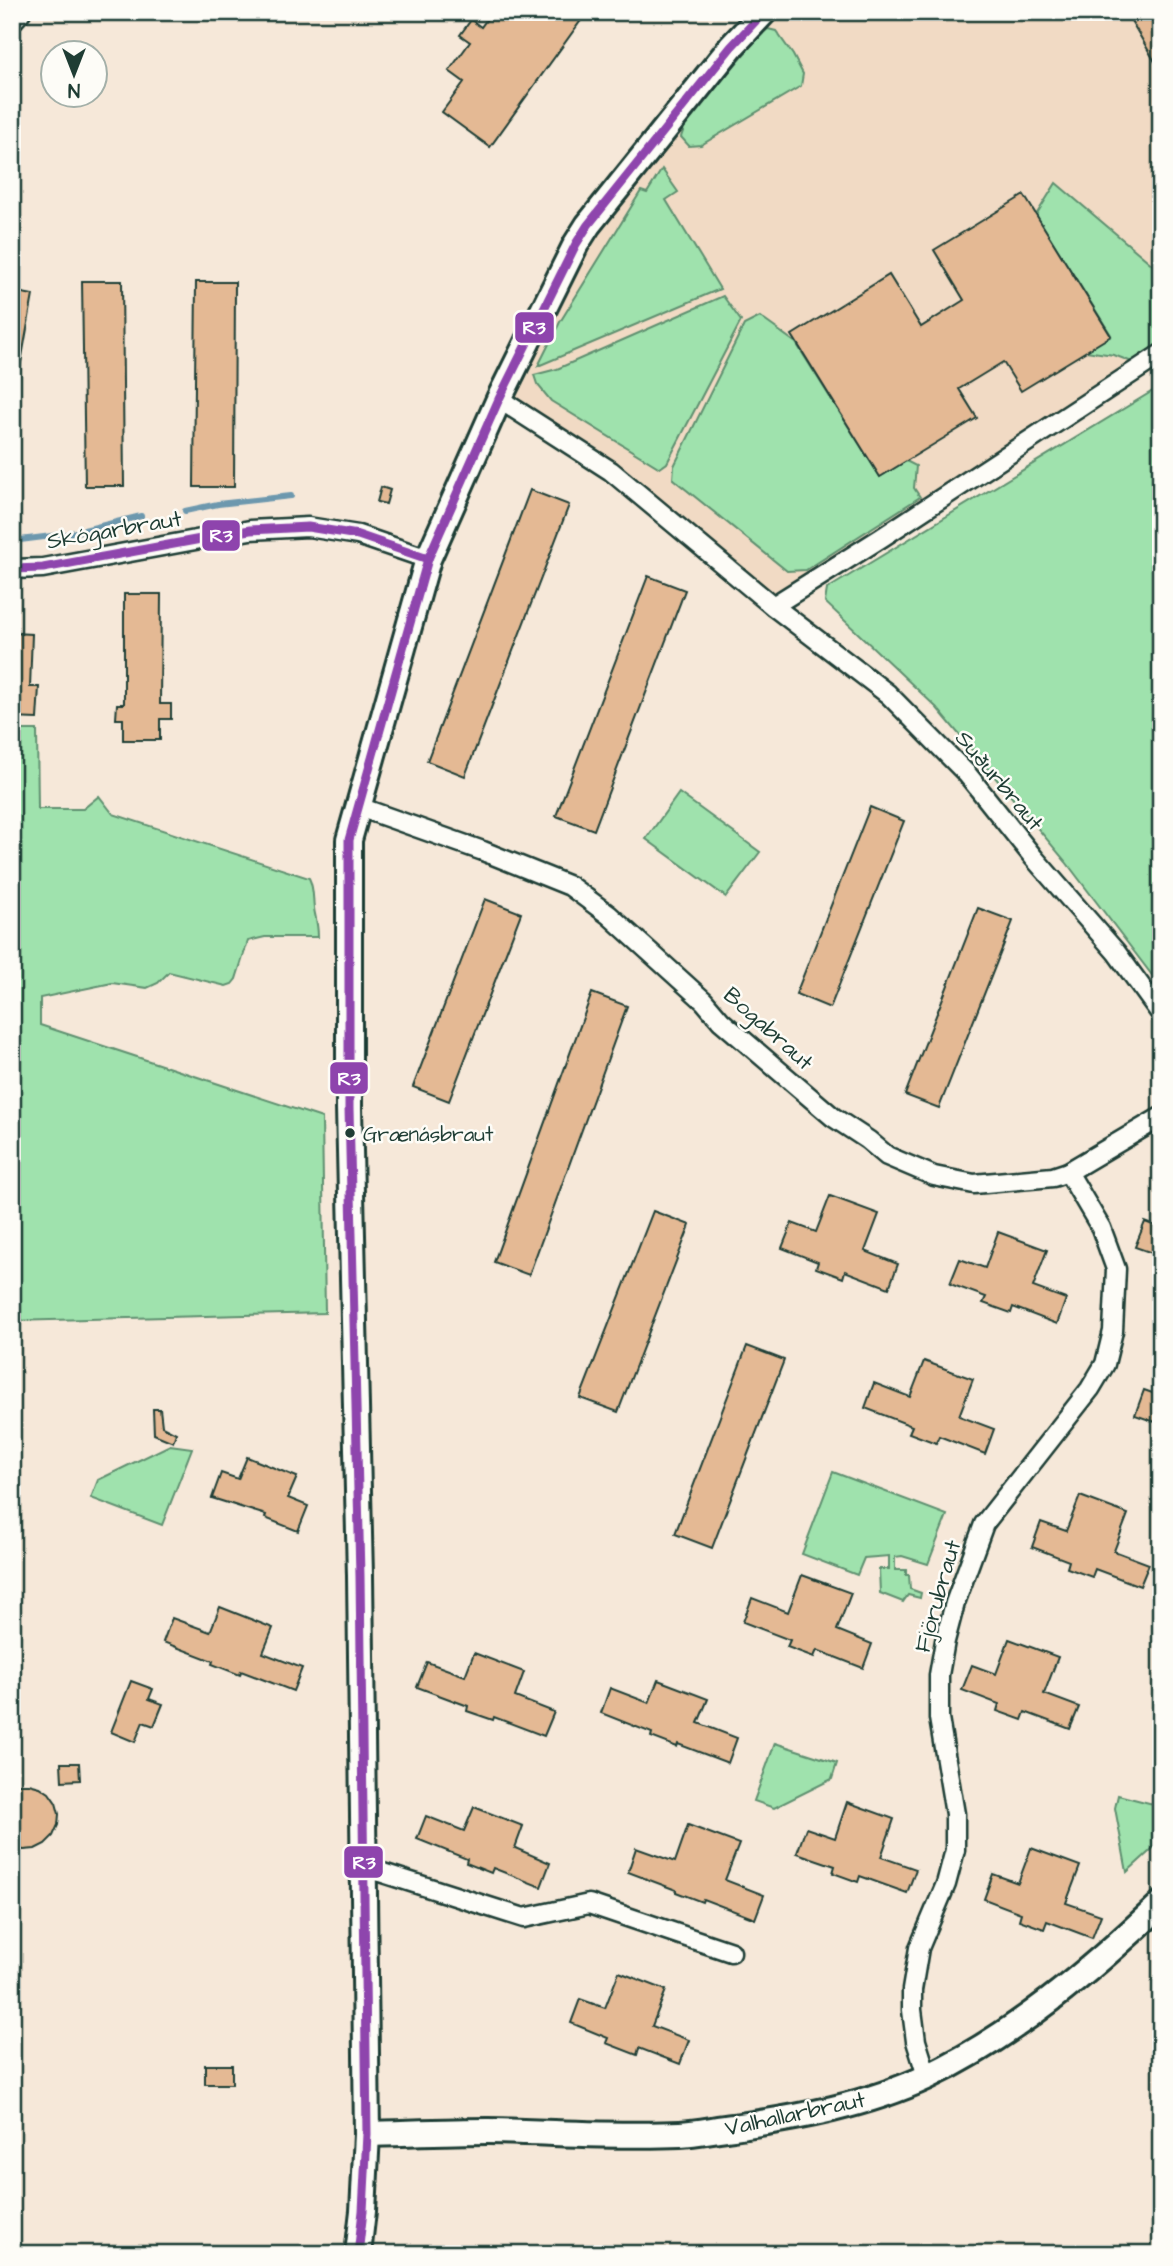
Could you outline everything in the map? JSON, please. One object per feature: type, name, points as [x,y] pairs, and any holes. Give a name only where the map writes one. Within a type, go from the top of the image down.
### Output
[{"type":"street","points":[[12,22],[21,12]]},
{"type":"street","points":[[358,2254],[367,2134],[360,1576],[349,1108],[349,840],[428,559],[499,399],[576,244],[588,225],[731,47],[764,12]]},
{"type":"street","points":[[773,606],[1161,354]]},
{"type":"street","name":"Suðurbraut","points":[[499,399],[611,471],[773,606],[888,694],[967,774],[1034,858],[1116,952],[1161,1014]]},
{"type":"street","name":"Skógarbraut","points":[[12,569],[43,568],[250,530],[307,527],[358,535],[428,559]]},
{"type":"street","name":"Bogabraut","points":[[359,807],[483,851],[570,886],[609,915],[704,1001],[721,1021],[833,1117],[887,1156],[934,1175],[974,1184],[1053,1177],[1068,1172],[1161,1117]]},
{"type":"street","name":"Fjörubraut","points":[[927,2077],[916,2041],[912,1990],[919,1948],[946,1884],[955,1850],[955,1814],[939,1718],[939,1675],[945,1641],[955,1603],[984,1524],[1090,1389],[1105,1364],[1113,1331],[1116,1269],[1101,1228],[1068,1172]]},
{"type":"street","points":[[364,1867],[524,1918],[589,1904],[731,1952]]},
{"type":"street","name":"Valhallarbraut","points":[[367,2134],[488,2131],[683,2134],[822,2111],[878,2095],[927,2077],[1011,2029],[1102,1959],[1161,1904]]},
{"type":"shaded area","points":[[764,12],[1161,12],[1161,354],[773,606],[611,471],[499,399],[576,244]]},
{"type":"green space","points":[[768,29],[776,31],[793,55],[803,74],[801,86],[701,145],[689,146],[681,137],[686,123]]},
{"type":"green space","points":[[662,169],[678,192],[666,200],[720,289],[538,366],[560,322],[641,191],[647,193]]},
{"type":"green space","points":[[1056,183],[1161,272],[1161,349],[1141,361],[1132,362],[1114,355],[1085,351],[1111,335],[1036,215]]},
{"type":"green space","points":[[723,296],[741,321],[667,463],[660,468],[551,401],[537,384],[534,375],[557,369]]},
{"type":"green space","points":[[760,317],[796,343],[880,477],[906,461],[916,466],[914,488],[920,497],[806,570],[787,571],[673,479],[674,466],[744,325]]},
{"type":"green space","points":[[1161,386],[1161,987],[1066,862],[937,708],[825,602],[827,589]]},
{"type":"green space","points":[[12,730],[37,730],[38,809],[83,809],[99,796],[113,814],[309,878],[318,937],[265,937],[248,941],[232,984],[226,986],[169,972],[158,983],[147,988],[112,983],[40,998],[40,1025],[322,1118],[325,1313],[12,1321]]},
{"type":"green space","points":[[679,793],[760,852],[726,897],[646,839]]},
{"type":"green space","points":[[170,1445],[192,1448],[162,1525],[91,1498],[98,1480]]},
{"type":"green space","points":[[833,1472],[947,1515],[928,1564],[902,1556],[895,1557],[895,1570],[906,1570],[910,1589],[921,1593],[920,1598],[908,1595],[903,1602],[880,1593],[879,1569],[889,1569],[889,1556],[864,1558],[857,1575],[802,1554]]},
{"type":"green space","points":[[775,1743],[837,1763],[832,1779],[774,1808],[754,1801]]},
{"type":"green space","points":[[1118,1795],[1161,1806],[1161,1841],[1127,1872],[1115,1808]]},
{"type":"building","points":[[492,12],[587,12],[490,147],[442,112],[464,82],[449,71],[470,42],[460,35],[471,20],[481,27]]},
{"type":"building","points":[[1126,12],[1161,12],[1161,72]]},
{"type":"building","points":[[1024,195],[1111,336],[1021,391],[1003,362],[959,389],[977,418],[880,477],[792,335],[889,275],[921,327],[964,300],[934,250]]},
{"type":"building","points":[[82,281],[122,281],[124,486],[85,486]]},
{"type":"building","points":[[196,282],[235,282],[234,487],[194,487]]},
{"type":"building","points":[[12,291],[33,295],[12,413]]},
{"type":"building","points":[[381,487],[390,490],[386,504],[377,502]]},
{"type":"building","points":[[530,490],[569,505],[465,776],[427,761]]},
{"type":"building","points":[[648,576],[685,590],[594,830],[556,816]]},
{"type":"building","points":[[124,594],[161,594],[160,704],[171,704],[171,719],[160,719],[160,740],[123,740],[123,719],[116,719],[117,704],[124,704]]},
{"type":"building","points":[[12,633],[32,634],[30,687],[39,687],[37,719],[12,718]]},
{"type":"building","points":[[870,807],[904,821],[830,1008],[796,994]]},
{"type":"building","points":[[485,899],[521,913],[449,1101],[413,1087]]},
{"type":"building","points":[[978,908],[1013,921],[939,1108],[905,1095]]},
{"type":"building","points":[[592,993],[627,1006],[529,1275],[494,1262]]},
{"type":"building","points":[[830,1196],[879,1214],[865,1251],[898,1264],[889,1288],[845,1271],[843,1278],[816,1268],[818,1262],[782,1248],[792,1223],[816,1232]]},
{"type":"building","points":[[653,1211],[690,1225],[618,1412],[580,1398]]},
{"type":"building","points":[[1145,1222],[1161,1228],[1161,1256],[1135,1247]]},
{"type":"building","points":[[998,1232],[1047,1250],[1033,1287],[1066,1299],[1057,1324],[1013,1307],[1011,1313],[983,1303],[986,1297],[950,1284],[960,1259],[985,1268]]},
{"type":"building","points":[[747,1346],[784,1360],[712,1548],[675,1534]]},
{"type":"building","points":[[924,1361],[973,1379],[959,1416],[994,1429],[985,1454],[939,1436],[936,1443],[909,1433],[912,1426],[865,1408],[874,1383],[910,1397]]},
{"type":"building","points":[[1144,1390],[1161,1396],[1161,1424],[1135,1415]]},
{"type":"building","points":[[153,1409],[160,1409],[162,1426],[176,1433],[173,1442],[154,1434]]},
{"type":"building","points":[[247,1457],[297,1477],[288,1498],[308,1506],[298,1531],[265,1518],[266,1515],[212,1498],[221,1473],[238,1479]]},
{"type":"building","points":[[1080,1496],[1128,1514],[1114,1551],[1149,1564],[1140,1586],[1095,1569],[1092,1577],[1067,1568],[1069,1561],[1032,1547],[1041,1522],[1066,1531]]},
{"type":"building","points":[[802,1575],[851,1593],[837,1630],[872,1644],[863,1668],[817,1650],[814,1657],[787,1647],[790,1640],[743,1622],[752,1598],[788,1612]]},
{"type":"building","points":[[220,1607],[273,1628],[263,1653],[302,1668],[293,1691],[241,1671],[240,1675],[212,1664],[213,1661],[163,1642],[172,1618],[210,1632]]},
{"type":"building","points":[[1009,1639],[1058,1657],[1044,1694],[1079,1707],[1070,1729],[1025,1712],[1022,1720],[997,1711],[999,1704],[962,1690],[972,1665],[996,1674]]},
{"type":"building","points":[[474,1653],[524,1672],[515,1697],[554,1712],[544,1736],[494,1717],[493,1720],[467,1711],[468,1706],[417,1687],[427,1662],[465,1676]]},
{"type":"building","points":[[658,1680],[708,1699],[698,1723],[737,1738],[728,1763],[651,1737],[652,1733],[601,1713],[610,1688],[649,1703]]},
{"type":"building","points":[[131,1681],[153,1689],[149,1699],[163,1704],[154,1726],[143,1722],[135,1742],[111,1732]]},
{"type":"building","points":[[61,1763],[79,1763],[80,1780],[62,1781]]},
{"type":"building","points":[[17,1784],[40,1787],[49,1793],[56,1803],[58,1825],[53,1836],[35,1849],[12,1848],[12,1787]]},
{"type":"building","points":[[847,1802],[894,1819],[881,1857],[916,1869],[907,1893],[860,1876],[858,1882],[833,1873],[835,1866],[797,1853],[806,1828],[835,1838]]},
{"type":"building","points":[[474,1807],[523,1826],[515,1848],[550,1863],[541,1887],[493,1868],[491,1873],[466,1863],[467,1859],[417,1839],[426,1816],[464,1831]]},
{"type":"building","points":[[688,1825],[739,1844],[725,1880],[764,1895],[755,1919],[703,1899],[702,1902],[628,1872],[636,1848],[675,1862]]},
{"type":"building","points":[[1031,1848],[1080,1866],[1066,1903],[1101,1915],[1092,1938],[1047,1921],[1044,1929],[1019,1920],[1021,1913],[984,1899],[993,1874],[1018,1883]]},
{"type":"building","points":[[619,1972],[666,1990],[652,2026],[689,2040],[680,2064],[639,2048],[637,2055],[606,2043],[608,2038],[571,2023],[580,1999],[605,2008]]},
{"type":"building","points":[[205,2065],[232,2065],[232,2084],[205,2084]]},
{"type":"waterway","points":[[185,511],[218,504],[291,496]]},
{"type":"waterway","points":[[12,539],[68,534],[141,516]]},
{"type":"transit line","name":"R3","points":[[358,2254],[367,2134],[360,1576],[349,1108],[349,840],[428,559],[499,399],[576,244],[588,225],[731,47],[764,12]]},
{"type":"transit line","name":"R3","points":[[12,569],[43,568],[250,530],[308,527],[358,535],[428,559]]},
{"type":"place","name":"Grænásbraut","points":[[350,1133]]}]
